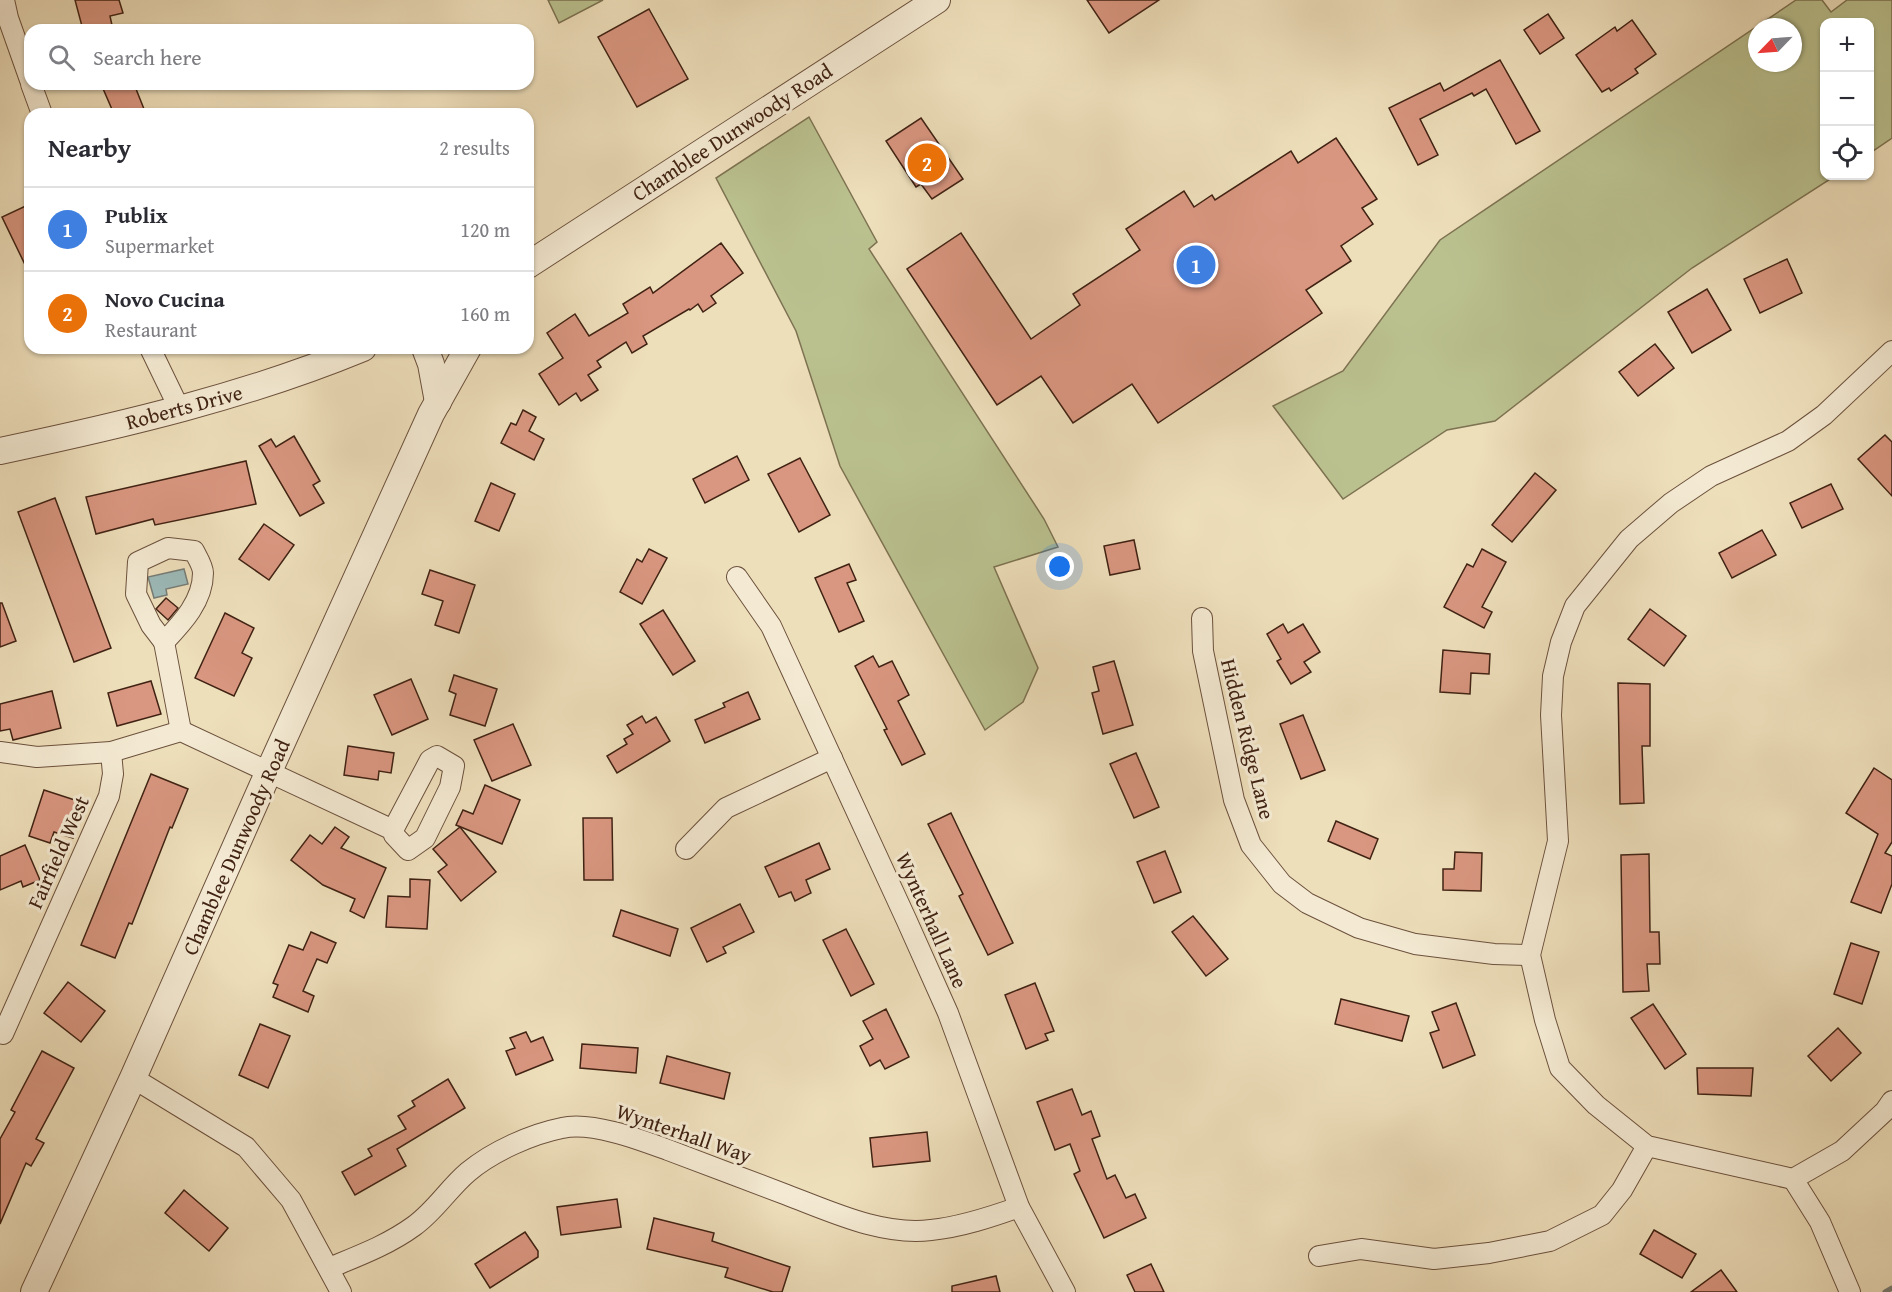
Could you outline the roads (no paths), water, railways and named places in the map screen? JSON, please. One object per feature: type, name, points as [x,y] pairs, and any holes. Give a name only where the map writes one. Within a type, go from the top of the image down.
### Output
[{"type":"street","points":[[4,0],[24,63]]},
{"type":"street","name":"Chamblee Dunwoody Road","points":[[534,261],[909,8],[937,0]]},
{"type":"street","points":[[34,90],[40,108]]},
{"type":"street","points":[[1892,351],[1824,416],[1788,441],[1711,476],[1671,503],[1629,539],[1575,606],[1561,642],[1552,676],[1551,715],[1558,841],[1530,955],[1545,1020],[1560,1068],[1596,1105],[1647,1146],[1793,1179],[1842,1151],[1885,1112],[1892,1101]]},
{"type":"street","points":[[153,354],[179,408]]},
{"type":"street","name":"Roberts Drive","points":[[0,451],[101,430],[257,387],[349,354]]},
{"type":"street","points":[[427,354],[438,402]]},
{"type":"street","name":"Chamblee Dunwoody Road","points":[[34,1292],[133,1078],[268,771],[438,402],[465,354]]},
{"type":"street","points":[[164,642],[186,618],[198,597],[204,571],[194,551],[168,548],[138,562],[136,594],[151,625],[164,642],[181,731]]},
{"type":"street","name":"Wynterhall Lane","points":[[737,577],[771,626],[832,758],[948,1013],[1019,1207],[1065,1292]]},
{"type":"street","name":"Hidden Ridge Lane","points":[[1202,618],[1203,651],[1234,800],[1251,845],[1282,884],[1307,903],[1359,927],[1415,944],[1494,954],[1530,955]]},
{"type":"street","points":[[0,752],[36,757],[111,752],[181,731],[393,830]]},
{"type":"street","name":"Fairfield West","points":[[1,1036],[109,796],[113,774],[111,752]]},
{"type":"street","points":[[686,849],[726,808],[832,758]]},
{"type":"street","points":[[133,1078],[246,1147],[291,1200],[341,1292]]},
{"type":"street","name":"Wynterhall Way","points":[[328,1268],[389,1242],[415,1225],[435,1208],[468,1172],[496,1154],[523,1140],[565,1127],[604,1129],[648,1143],[853,1220],[894,1230],[930,1231],[991,1217],[1019,1207]]},
{"type":"street","points":[[1319,1256],[1361,1249],[1434,1259],[1489,1253],[1550,1241],[1602,1215],[1622,1190],[1647,1146]]},
{"type":"street","points":[[1793,1179],[1820,1222],[1850,1292]]},
{"type":"water","points":[[184,569],[188,584],[166,589],[167,595],[154,598],[148,577]]},
{"type":"waterway","points":[[1885,1292],[1892,1288]]},
{"type":"place","name":"Novo Cucina","points":[[927,163]]},
{"type":"place","name":"Publix","points":[[1196,265]]}]
